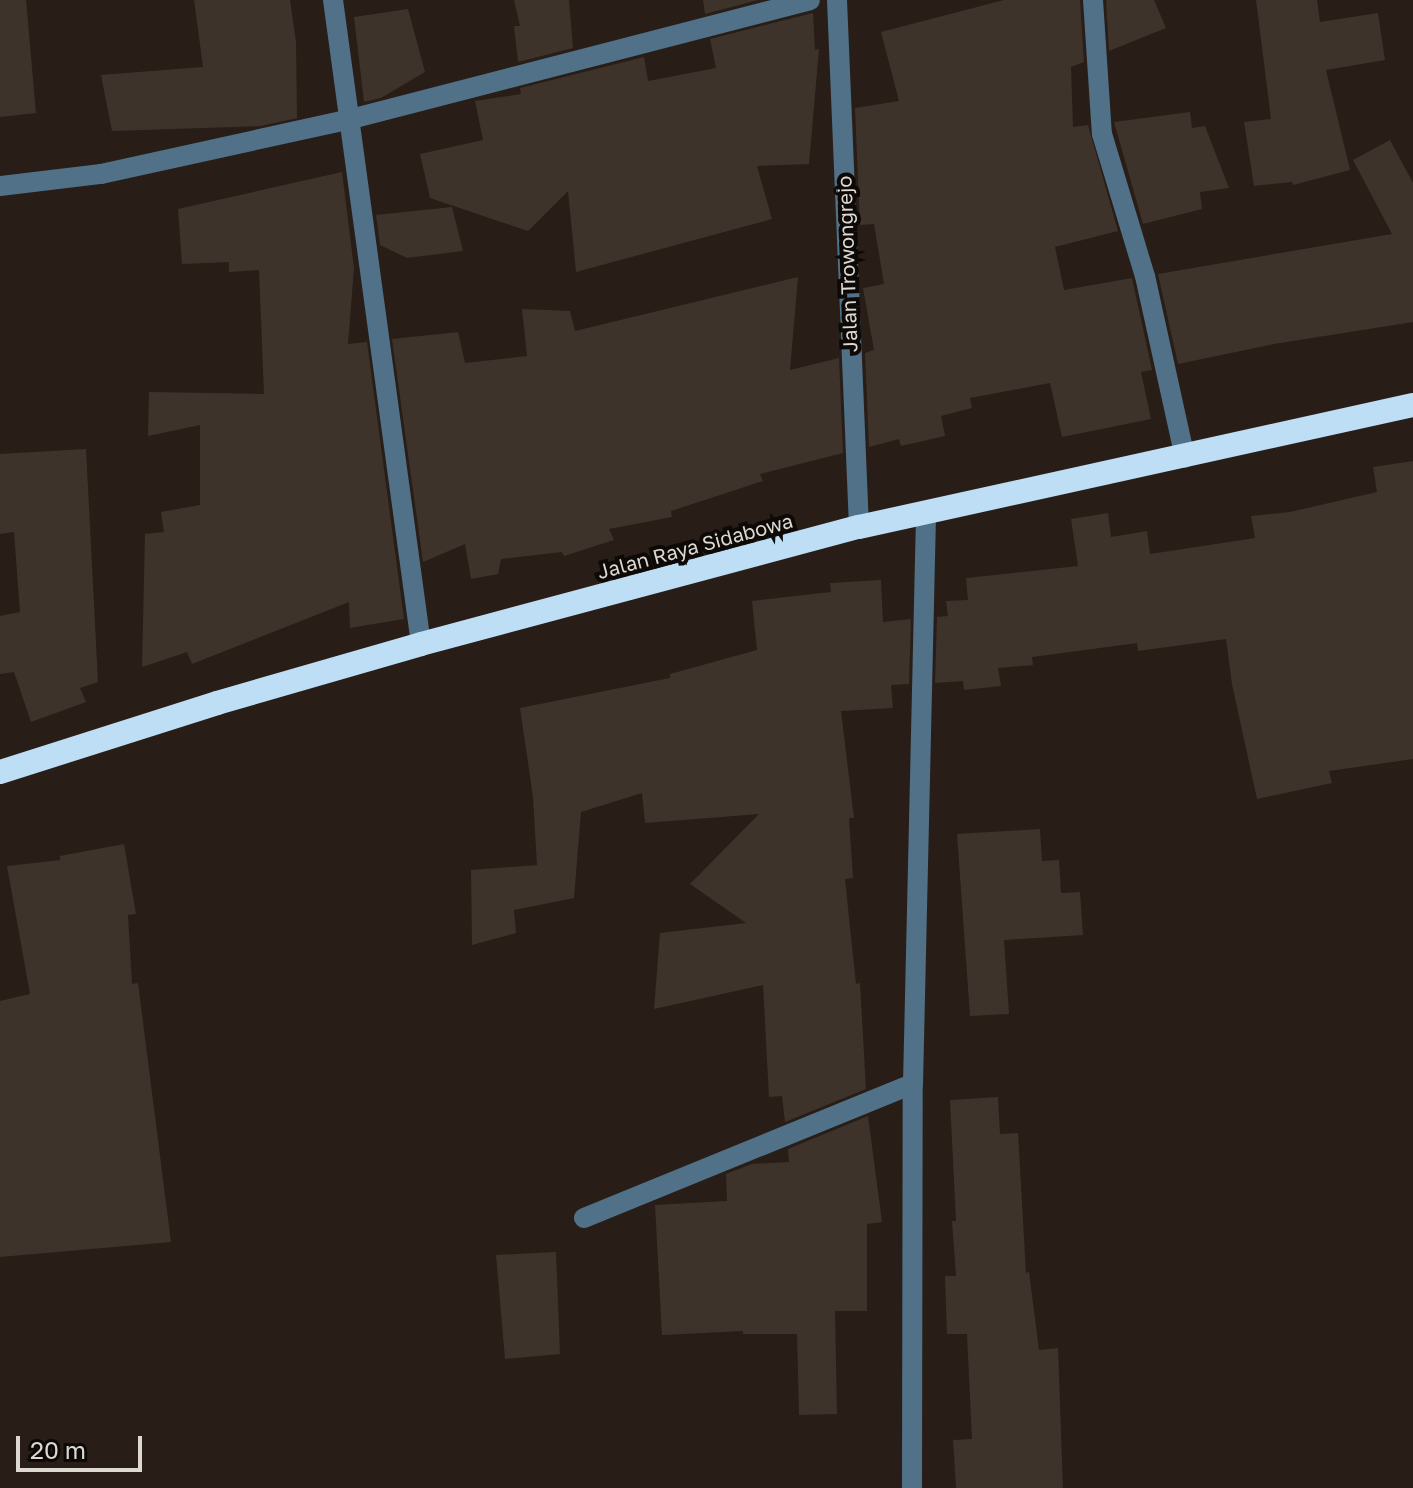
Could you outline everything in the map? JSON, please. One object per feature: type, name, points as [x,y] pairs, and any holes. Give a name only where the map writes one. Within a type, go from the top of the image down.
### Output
[{"type":"highway","name":"Jalan Raya Sidabowa","points":[[0,772],[217,703],[421,644],[859,527],[1185,458],[1413,405]]},
{"type":"street","points":[[333,0],[421,644]]},
{"type":"street","points":[[0,186],[101,174],[347,120],[810,0]]},
{"type":"street","name":"Jalan Trowongrejo","points":[[837,0],[859,527]]},
{"type":"street","points":[[1093,0],[1102,134],[1145,276],[1185,458]]},
{"type":"street","points":[[912,1488],[913,1084],[926,514]]},
{"type":"street","points":[[584,1218],[913,1084]]},
{"type":"building","points":[[0,0],[26,0],[36,113],[0,117]]},
{"type":"building","points":[[194,0],[290,0],[296,42],[297,118],[261,126],[112,131],[101,75],[203,67]]},
{"type":"building","points":[[514,0],[569,0],[573,48],[518,62],[514,26],[520,26]]},
{"type":"building","points":[[703,0],[758,0],[705,14]]},
{"type":"building","points":[[1004,0],[1080,0],[1084,62],[1071,67],[1073,127],[1088,125],[1118,231],[1055,247],[1064,290],[1132,278],[1152,370],[1141,372],[1151,419],[1062,437],[1050,383],[970,398],[972,408],[941,416],[945,436],[901,446],[899,439],[869,447],[865,353],[874,350],[863,288],[884,284],[874,224],[860,225],[855,108],[899,101],[881,32]]},
{"type":"building","points":[[1106,0],[1154,0],[1166,28],[1109,51]]},
{"type":"building","points":[[1256,0],[1317,0],[1320,22],[1378,13],[1385,60],[1326,70],[1350,170],[1293,185],[1292,182],[1254,186],[1244,122],[1271,119]]},
{"type":"building","points":[[408,9],[425,72],[381,98],[364,102],[354,17]]},
{"type":"building","points":[[813,13],[815,50],[819,49],[809,164],[757,166],[772,219],[576,272],[568,191],[528,231],[430,198],[420,154],[483,140],[475,101],[521,94],[520,88],[644,57],[648,81],[716,68],[710,39]]},
{"type":"building","points":[[1190,112],[1192,128],[1205,126],[1229,188],[1200,192],[1202,209],[1143,224],[1114,122]]},
{"type":"building","points":[[1390,140],[1413,183],[1413,322],[1274,344],[1178,364],[1158,274],[1392,234],[1353,160]]},
{"type":"building","points":[[342,172],[354,268],[348,344],[367,342],[404,619],[350,628],[349,602],[192,664],[187,652],[142,667],[145,534],[164,532],[161,512],[200,505],[200,425],[148,436],[149,392],[264,394],[259,270],[229,272],[229,262],[182,264],[178,209]]},
{"type":"building","points":[[452,207],[463,251],[407,258],[380,245],[376,215]]},
{"type":"building","points":[[798,277],[790,370],[839,358],[843,453],[760,474],[763,481],[671,511],[672,517],[609,529],[614,540],[564,556],[562,552],[501,559],[498,574],[471,579],[465,544],[423,562],[392,339],[458,332],[465,363],[527,356],[522,309],[570,311],[575,331]]},
{"type":"building","points":[[86,449],[98,682],[80,688],[86,702],[31,722],[14,672],[0,674],[0,616],[20,612],[14,532],[0,534],[0,454]]},
{"type":"building","points":[[1413,461],[1413,759],[1329,771],[1332,783],[1257,799],[1232,684],[1226,639],[1138,651],[1137,643],[1032,657],[1033,665],[998,668],[1001,686],[964,690],[963,681],[935,683],[937,617],[948,616],[946,601],[968,600],[966,578],[1078,566],[1071,519],[1108,513],[1111,537],[1147,531],[1150,554],[1255,538],[1251,516],[1290,512],[1377,492],[1373,467]]},
{"type":"building","points":[[881,580],[883,622],[911,619],[909,684],[891,685],[893,708],[841,711],[854,818],[849,818],[853,878],[845,879],[856,984],[860,983],[866,1089],[785,1122],[782,1096],[769,1097],[763,985],[654,1009],[660,933],[746,923],[690,884],[759,814],[645,823],[642,793],[581,812],[574,898],[514,910],[516,933],[472,945],[471,870],[537,865],[533,797],[520,708],[670,678],[670,674],[757,650],[752,601],[831,592],[830,583]]},
{"type":"building","points":[[1040,829],[1042,861],[1059,860],[1061,893],[1080,892],[1083,935],[1004,940],[1009,1014],[970,1016],[957,834]]},
{"type":"building","points":[[124,844],[136,914],[128,915],[132,984],[138,983],[171,1242],[0,1257],[0,1001],[30,994],[7,866],[60,860],[60,856]]},
{"type":"building","points":[[998,1097],[1000,1134],[1018,1133],[1026,1273],[1029,1272],[1039,1350],[1058,1348],[1063,1488],[956,1488],[953,1440],[972,1439],[967,1334],[947,1334],[945,1276],[956,1276],[950,1100]]},
{"type":"building","points":[[868,1116],[882,1222],[867,1224],[867,1311],[835,1311],[837,1414],[799,1415],[797,1334],[743,1334],[743,1331],[662,1335],[655,1205],[727,1201],[726,1174],[752,1164],[789,1162],[788,1149]]},
{"type":"building","points":[[556,1252],[560,1354],[505,1359],[496,1255]]}]
